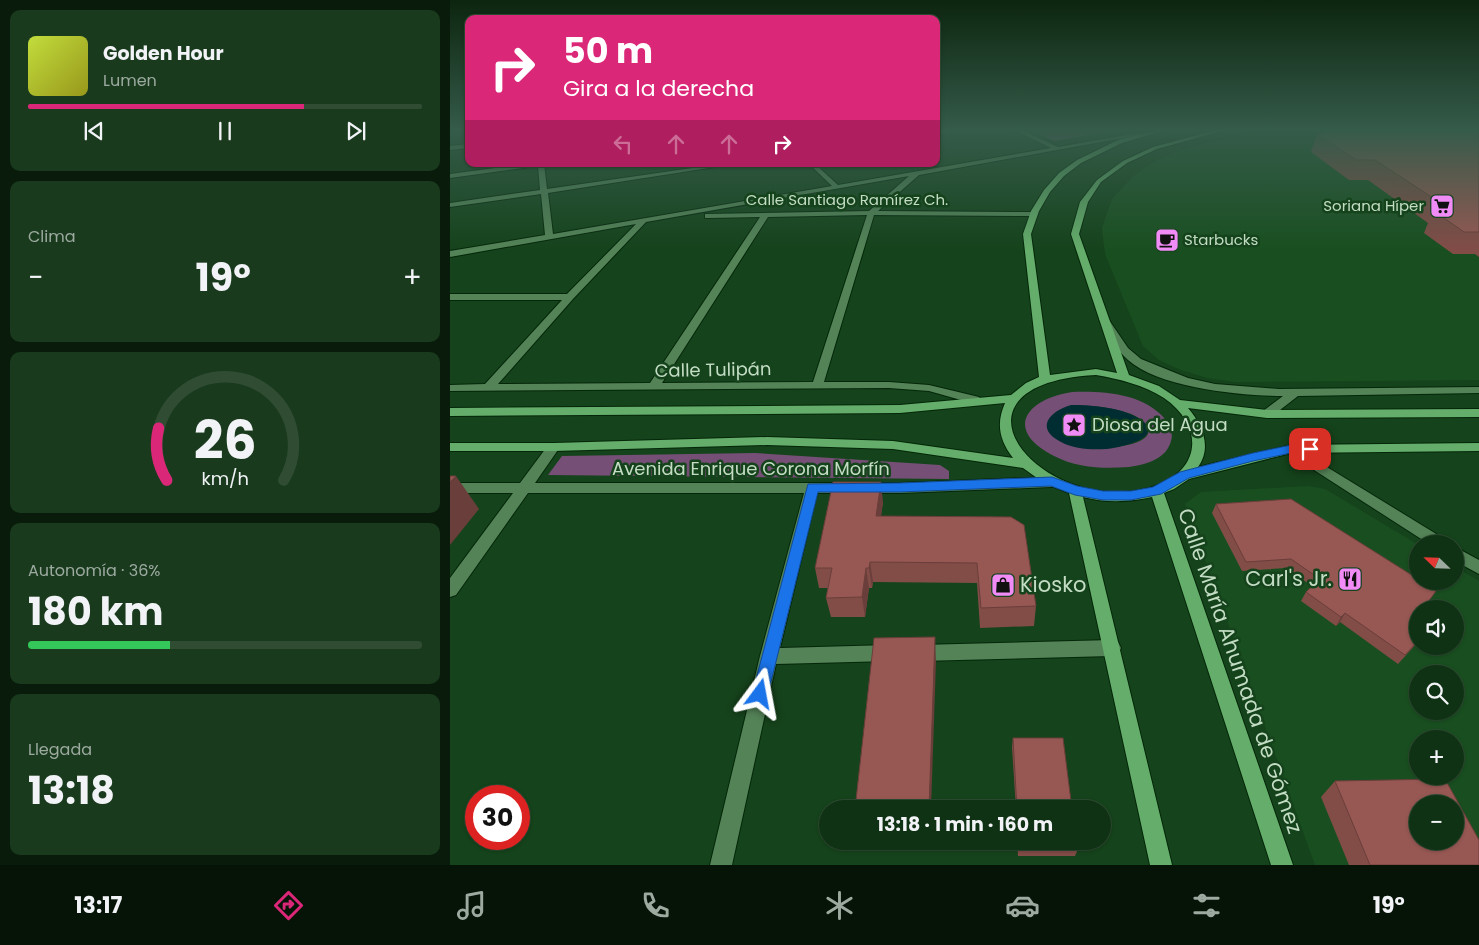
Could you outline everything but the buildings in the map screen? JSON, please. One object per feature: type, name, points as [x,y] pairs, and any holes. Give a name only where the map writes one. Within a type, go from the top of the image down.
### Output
[{"type":"main road","points":[[1045,379],[1027,234],[1032,214],[1050,186],[1068,169]]},
{"type":"main road","points":[[1114,169],[1099,180],[1084,202],[1075,234],[1124,377]]},
{"type":"main road","points":[[450,412],[900,409],[975,400],[1015,398],[1028,387],[1045,379],[1069,373],[1096,372],[1124,377],[1162,392],[1178,403],[1192,420],[1199,439],[1197,458],[1185,475]]},
{"type":"main road","name":"Avenida Enrique Corona Morfín","points":[[1015,398],[1006,412],[1005,429],[1011,447],[1025,464],[1052,482],[1075,490],[1103,496],[1131,496],[1156,491],[1185,475],[1291,449],[1479,447]]},
{"type":"main road","points":[[1178,403],[1267,414],[1479,413]]},
{"type":"main road","name":"Avenida Enrique Corona Morfín","points":[[450,447],[554,447],[767,441],[893,445],[1025,464]]},
{"type":"main road","points":[[1075,490],[1161,865]]},
{"type":"main road","name":"Calle María Ahumada de Gómez","points":[[1156,491],[1282,865]]},
{"type":"street","points":[[450,176],[498,169]]},
{"type":"street","points":[[541,169],[549,236]]},
{"type":"street","points":[[450,205],[695,169]]},
{"type":"street","points":[[818,169],[837,187]]},
{"type":"street","points":[[450,254],[938,169]]},
{"type":"street","points":[[817,386],[871,212],[917,173]]},
{"type":"street","name":"Calle Santiago Ramírez Ch.","points":[[663,217],[871,212],[1032,214]]},
{"type":"street","points":[[653,388],[766,214]]},
{"type":"street","points":[[488,388],[570,296],[644,220]]},
{"type":"street","points":[[450,298],[570,296]]},
{"type":"street","points":[[1103,317],[1133,358],[1155,371],[1191,384],[1215,389],[1240,392],[1295,393],[1479,390]]},
{"type":"street","name":"Calle Tulipán","points":[[450,388],[889,385],[928,388],[975,400]]},
{"type":"street","points":[[1267,414],[1295,393]]},
{"type":"street","points":[[450,590],[554,447]]},
{"type":"street","points":[[1291,449],[1427,535]]},
{"type":"street","name":"Avenida Enrique Corona Morfín","points":[[450,488],[900,488],[1052,482]]},
{"type":"street","points":[[721,865],[769,656],[812,487]]},
{"type":"street","points":[[1464,559],[1479,568]]},
{"type":"street","points":[[769,656],[1112,648]]},
{"type":"shaded area","points":[[1143,169],[1479,169],[1479,380],[1235,382],[1207,378],[1181,370],[1159,360],[1143,346],[1105,254],[1102,228],[1112,199],[1133,176]]},
{"type":"shaded area","points":[[1072,392],[1109,393],[1122,395],[1146,404],[1156,410],[1169,424],[1172,437],[1170,444],[1163,454],[1153,461],[1129,467],[1091,467],[1063,460],[1038,446],[1029,436],[1025,426],[1027,417],[1033,408],[1043,401]],"holes":[[[1071,405],[1110,408],[1131,414],[1145,423],[1148,431],[1146,437],[1128,445],[1089,449]]]},
{"type":"shaded area","points":[[755,453],[940,465],[949,471],[949,479],[548,475],[562,456]]},
{"type":"shaded area","points":[[1309,486],[1325,489],[1409,539],[1409,590],[1464,590],[1464,572],[1479,581],[1479,865],[1315,865],[1185,504],[1201,492]]},
{"type":"water","points":[[1071,405],[1096,406],[1131,414],[1146,425],[1148,431],[1139,440],[1112,448],[1089,449],[1071,446],[1053,437],[1048,431],[1047,426],[1051,416]]},
{"type":"place","name":"Soriana Híper","points":[[1442,206]]},
{"type":"place","name":"Starbucks","points":[[1167,240]]},
{"type":"place","name":"Diosa del Agua","points":[[1074,425]]},
{"type":"place","name":"Carl's Jr.","points":[[1350,579]]},
{"type":"place","name":"Kiosko","points":[[1003,585]]},
{"type":"route","points":[[760,694],[812,487],[900,488],[1052,482],[1075,490],[1103,496],[1131,496],[1156,491],[1172,484],[1185,475],[1253,457],[1291,449],[1310,449]]}]
